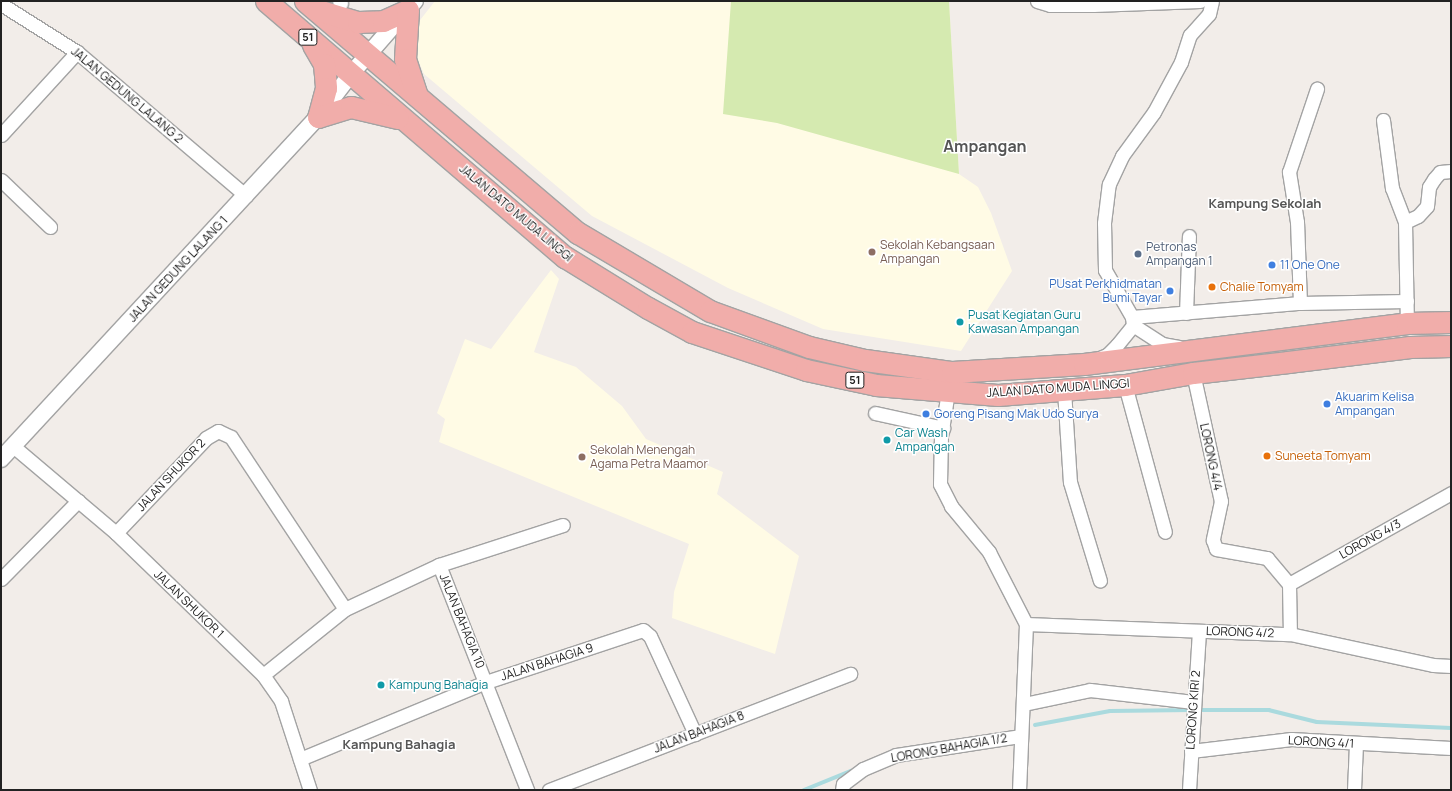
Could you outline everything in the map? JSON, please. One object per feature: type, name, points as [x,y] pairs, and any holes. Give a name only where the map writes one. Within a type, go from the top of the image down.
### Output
[{"type":"highway","name":"51","points":[[266,1],[351,74]]},
{"type":"highway","name":"51","points":[[310,5],[368,55]]},
{"type":"highway","points":[[310,5],[358,22],[383,21],[411,5]]},
{"type":"highway","points":[[411,5],[405,59],[417,97]]},
{"type":"highway","points":[[309,38],[324,64],[326,88],[318,117]]},
{"type":"highway","name":"JALAN DATO MUDA LINGGI","points":[[368,55],[578,233],[710,311],[809,347],[909,367],[952,372],[1084,364],[1190,349],[1407,323],[1451,322]]},
{"type":"highway","name":"JALAN DATO MUDA LINGGI","points":[[351,74],[565,257],[648,308],[692,332],[806,370],[876,385],[998,395],[1125,385],[1193,373],[1410,347],[1451,346]]},
{"type":"highway","points":[[318,117],[351,107],[382,112],[408,122]]},
{"type":"street","points":[[1037,1],[1050,5],[1200,1]]},
{"type":"street","points":[[1190,349],[1162,344],[1132,321],[1105,270],[1104,223],[1109,184],[1122,156],[1154,112],[1181,62],[1190,35],[1208,14],[1212,1]]},
{"type":"street","name":"JALAN GEDUNG LALANG 2","points":[[1,4],[77,52],[246,196]]},
{"type":"street","name":"JALAN GEDUNG LALANG 1","points":[[1,459],[318,117],[351,74],[411,5]]},
{"type":"street","points":[[1,135],[77,52]]},
{"type":"street","points":[[1300,304],[1297,222],[1289,172],[1317,89]]},
{"type":"street","points":[[1383,120],[1392,188],[1405,222],[1407,323]]},
{"type":"street","points":[[1405,222],[1418,216],[1427,206],[1429,187],[1440,172],[1451,170]]},
{"type":"street","points":[[1,180],[50,227]]},
{"type":"street","points":[[1186,313],[1189,236]]},
{"type":"street","points":[[1084,364],[1107,355],[1132,321],[1186,313],[1300,304],[1407,301]]},
{"type":"street","name":"LORONG 4/4","points":[[1193,373],[1221,501],[1213,540],[1216,549],[1267,558],[1289,584]]},
{"type":"street","points":[[1125,385],[1165,532]]},
{"type":"street","points":[[1064,390],[1070,482],[1100,580]]},
{"type":"street","points":[[948,391],[939,476],[944,494],[989,552],[1026,624],[1024,704],[1020,736],[1019,790]]},
{"type":"street","points":[[875,413],[943,428]]},
{"type":"street","name":"JALAN SHUKOR 2","points":[[116,533],[206,438],[218,431],[231,437],[345,609]]},
{"type":"street","points":[[13,446],[116,533]]},
{"type":"street","name":"LORONG 4/3","points":[[1289,584],[1451,493]]},
{"type":"street","points":[[1,579],[78,500]]},
{"type":"street","name":"JALAN BAHAGIA 10","points":[[263,675],[345,609],[439,565],[563,525]]},
{"type":"street","name":"JALAN SHUKOR 1","points":[[116,533],[263,675],[281,701],[310,790]]},
{"type":"street","name":"JALAN BAHAGIA 10","points":[[439,565],[527,790]]},
{"type":"street","points":[[1289,584],[1290,634]]},
{"type":"street","name":"LORONG 4/2","points":[[1026,624],[1290,634],[1433,665],[1451,666]]},
{"type":"street","name":"JALAN BAHAGIA 9","points":[[300,759],[486,682],[644,630],[650,636],[695,734]]},
{"type":"street","name":"LORONG KIRI 2","points":[[1189,790],[1199,630]]},
{"type":"street","name":"JALAN BAHAGIA 8","points":[[549,790],[850,674]]},
{"type":"street","points":[[1024,704],[1090,690],[1193,708]]},
{"type":"street","name":"LORONG BAHAGIA 1/2","points":[[842,790],[843,784],[863,769],[896,755],[1020,736]]},
{"type":"street","name":"LORONG 4/1","points":[[1191,751],[1291,739],[1356,744],[1451,748]]},
{"type":"street","points":[[1354,790],[1356,744]]},
{"type":"shaded area","points":[[435,1],[949,1],[959,174],[978,187],[991,213],[1012,271],[961,351],[823,329],[728,288],[592,216],[424,74],[415,53],[417,24]]},
{"type":"shaded area","name":"Sekolah Menengah Agama Petra Maamor","points":[[551,270],[559,279],[534,352],[576,367],[622,406],[646,439],[723,472],[717,494],[799,556],[775,654],[672,618],[674,592],[689,544],[439,442],[445,419],[437,413],[465,339],[491,349]]},
{"type":"green space","points":[[731,1],[949,1],[959,174],[777,123],[723,114]]},
{"type":"waterway","points":[[1035,725],[1110,711],[1191,710]]},
{"type":"waterway","points":[[1197,710],[1269,710],[1317,722],[1451,728]]},
{"type":"waterway","points":[[804,790],[851,771]]},
{"type":"place","name":"Sekolah Kebangsaan Ampangan","points":[[872,252]]},
{"type":"place","name":"Petronas Ampangan 1","points":[[1138,254]]},
{"type":"place","name":"11 One One","points":[[1272,265]]},
{"type":"place","name":"Chalie Tomyam","points":[[1212,287]]},
{"type":"place","name":"PUsat Perkhidmatan Bumi Tayar","points":[[1170,291]]},
{"type":"place","name":"Pusat Kegiatan Guru Kawasan Ampangan","points":[[960,322]]},
{"type":"place","name":"Akuarim Kelisa Ampangan","points":[[1327,404]]},
{"type":"place","name":"Goreng Pisang Mak Udo Surya","points":[[926,414]]},
{"type":"place","name":"Car Wash Ampangan","points":[[887,440]]},
{"type":"place","name":"Suneeta Tomyam","points":[[1267,456]]},
{"type":"place","name":"Sekolah Menengah Agama Petra Maamor","points":[[582,457]]},
{"type":"place","name":"Kampung Bahagia","points":[[381,685]]},
{"type":"district","name":"Ampangan","points":[[985,146]]},
{"type":"district","name":"Kampung Sekolah","points":[[1265,203]]},
{"type":"district","name":"Kampung Bahagia","points":[[399,744]]}]
